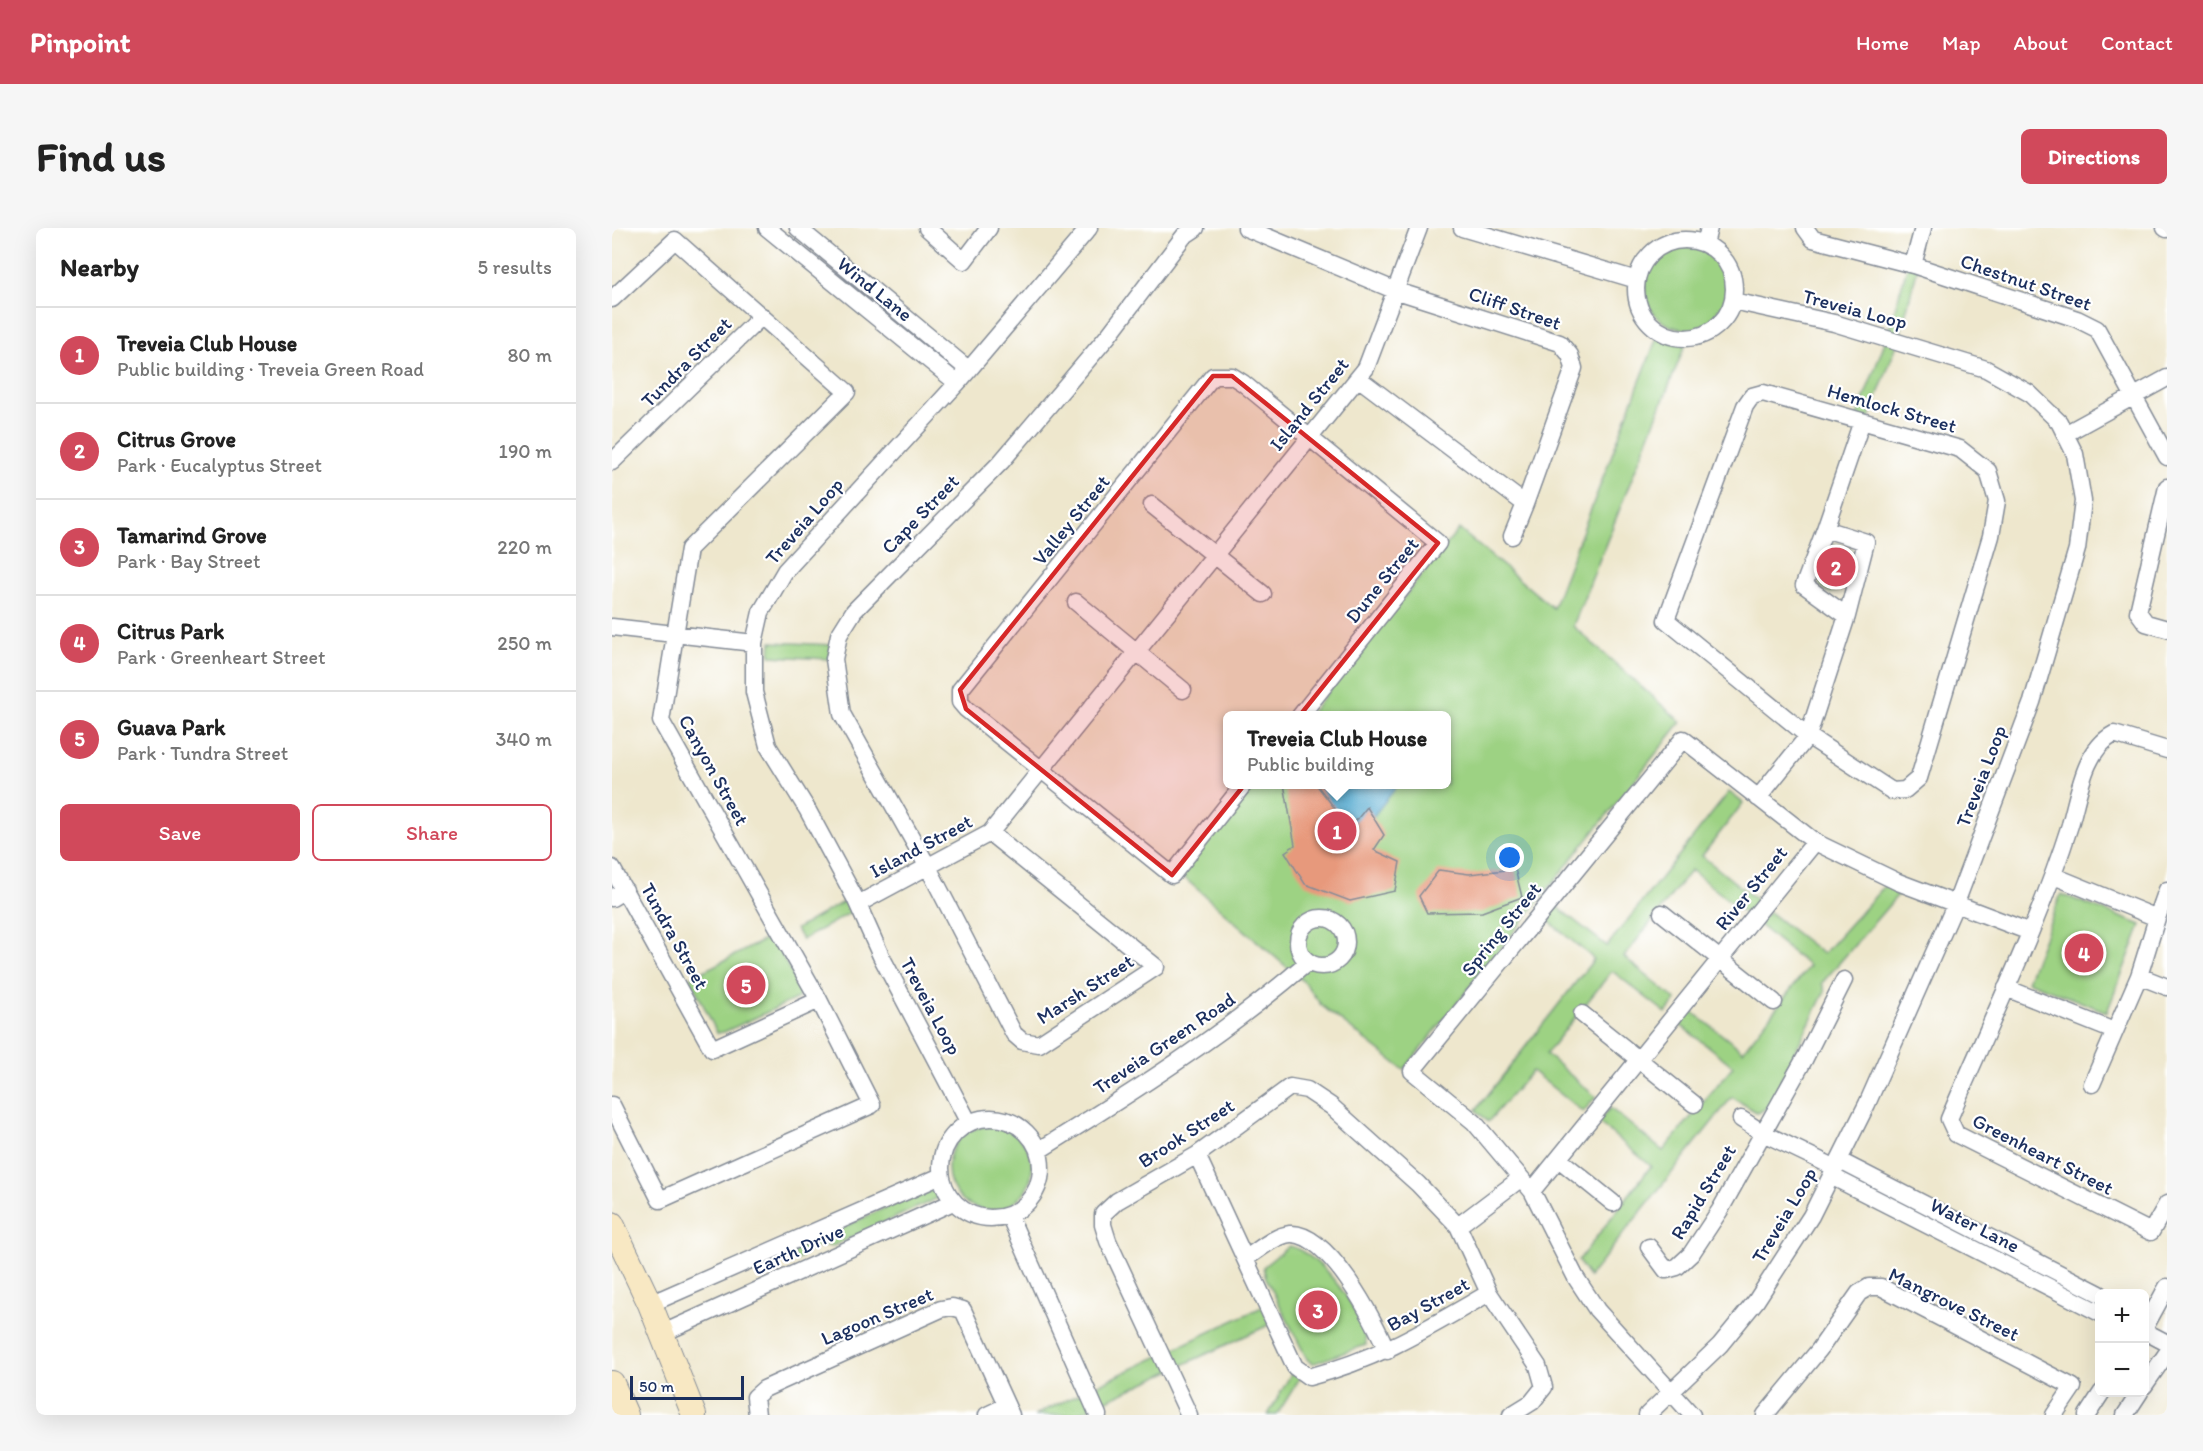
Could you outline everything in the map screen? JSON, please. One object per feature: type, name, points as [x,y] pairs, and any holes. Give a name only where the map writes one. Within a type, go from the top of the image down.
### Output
[{"type":"street","name":"Wind Lane","points":[[767,228],[957,383]]},
{"type":"street","name":"Wind Lane","points":[[798,228],[969,370]]},
{"type":"street","points":[[927,228],[964,261],[989,228]]},
{"type":"street","name":"Treveia Loop","points":[[969,1123],[881,956],[858,904],[807,809],[768,746],[754,692],[754,643],[761,612],[786,571],[969,370],[1089,228]]},
{"type":"street","name":"Cape Street","points":[[928,867],[842,714],[834,658],[839,635],[854,611],[1000,462],[1108,336],[1184,236],[1196,228]]},
{"type":"street","points":[[1246,228],[1394,290]]},
{"type":"street","name":"Island Street","points":[[858,904],[990,833],[1366,368],[1419,228]]},
{"type":"street","points":[[1462,228],[1637,280]]},
{"type":"street","name":"Chestnut Street","points":[[1805,228],[1813,239],[1913,265],[2077,319],[2097,329],[2167,457]]},
{"type":"street","points":[[1913,265],[1923,228]]},
{"type":"street","points":[[1685,234],[1707,236],[1730,268],[1734,290],[1733,301],[1717,327],[1689,338],[1673,337],[1660,331],[1648,321],[1640,309],[1636,295],[1640,269],[1663,245],[1685,234]]},
{"type":"street","name":"Canyon Street","points":[[612,299],[675,240],[846,392],[689,549],[661,721],[819,1000],[872,1106],[660,1200],[612,1105]]},
{"type":"street","name":"Cliff Street","points":[[1394,290],[1560,343],[1570,355],[1574,368],[1512,536]]},
{"type":"street","name":"Treveia Loop","points":[[1647,1415],[1672,1394],[1720,1345],[1756,1301],[1811,1216],[1835,1169],[1956,903],[2032,702],[2077,549],[2083,501],[2075,454],[2059,422],[2030,393],[1986,369],[1834,323],[1733,301]]},
{"type":"street","name":"Tundra Street","points":[[612,462],[762,316]]},
{"type":"street","name":"Valley Street","points":[[1042,769],[966,709],[960,702],[960,690],[1213,376],[1232,376],[1310,438]]},
{"type":"street","points":[[1358,378],[1525,504]]},
{"type":"street","points":[[2065,434],[2167,378]]},
{"type":"street","name":"Hemlock Street","points":[[1763,393],[1960,448],[1988,471],[1997,501],[1991,536],[1919,778],[1905,790],[1892,791],[1808,736],[1666,620],[1745,406],[1752,396],[1763,393]]},
{"type":"street","points":[[1847,616],[1804,585],[1862,421]]},
{"type":"street","name":"Dune Street","points":[[1304,711],[1438,543],[1310,438]]},
{"type":"street","points":[[2167,487],[2138,612],[2146,623],[2167,629]]},
{"type":"street","points":[[1152,506],[1263,594]]},
{"type":"street","points":[[1758,798],[1808,736],[1847,616],[1866,542],[1825,529]]},
{"type":"street","points":[[1076,602],[1136,654],[1183,690]]},
{"type":"street","points":[[612,627],[754,643]]},
{"type":"street","name":"Greenheart Street","points":[[2167,750],[2114,734],[2102,740],[2091,758],[2054,876],[1950,1119],[1956,1134],[2151,1232],[2167,1204]]},
{"type":"street","name":"Spring Street","points":[[1672,1394],[1598,1310],[1576,1278],[1526,1185],[1474,1122],[1412,1071],[1683,739],[1815,842],[1898,882],[1956,903]]},
{"type":"street","points":[[1042,769],[1172,875],[1240,789]]},
{"type":"street","name":"Marsh Street","points":[[928,867],[1014,1034],[1022,1041],[1039,1044],[1156,968],[990,833]]},
{"type":"street","name":"River Street","points":[[1526,1185],[1560,1160],[1815,842]]},
{"type":"street","name":"Tundra Street","points":[[612,868],[619,894],[712,1049],[819,1000]]},
{"type":"street","points":[[2054,876],[2157,918]]},
{"type":"street","points":[[2092,1084],[2139,976],[2167,890]]},
{"type":"street","points":[[1956,903],[2030,932]]},
{"type":"street","name":"River Street","points":[[1662,913],[1719,961],[1774,1002]]},
{"type":"street","name":"Treveia Green Road","points":[[1036,1146],[1198,1048],[1261,1003],[1304,958]]},
{"type":"street","points":[[2139,976],[2167,987]]},
{"type":"street","name":"Rapid Street","points":[[1649,1247],[1666,1270],[1677,1267],[1691,1254],[1720,1210],[1763,1133],[1844,980]]},
{"type":"street","points":[[2007,988],[2114,1031]]},
{"type":"street","points":[[1582,1014],[1694,1104]]},
{"type":"street","name":"Brook Street","points":[[1189,1415],[1103,1225],[1103,1214],[1117,1201],[1197,1155],[1290,1087],[1307,1090],[1331,1106],[1410,1176],[1458,1226],[1489,1293],[1538,1366],[1544,1387],[1532,1402],[1511,1415]]},
{"type":"street","points":[[983,1118],[1011,1122],[1036,1146],[1041,1166],[1036,1189],[1023,1207],[1009,1215],[994,1219],[979,1218],[964,1212],[945,1190],[940,1176],[941,1160],[946,1144],[956,1132],[969,1123],[983,1118]]},
{"type":"street","name":"Rapid Street","points":[[1741,1119],[1763,1133],[1835,1169]]},
{"type":"street","name":"Bay Street","points":[[1197,1155],[1295,1367],[1309,1377],[1351,1366],[1387,1351],[1489,1293]]},
{"type":"street","points":[[1560,1160],[1613,1203]]},
{"type":"street","name":"Water Lane","points":[[1835,1169],[2095,1292]]},
{"type":"street","name":"Water Lane","points":[[1835,1169],[2095,1310]]},
{"type":"street","name":"Earth Drive","points":[[650,1304],[940,1176]]},
{"type":"street","points":[[1458,1226],[1526,1185]]},
{"type":"street","name":"Earth Drive","points":[[661,1334],[953,1202]]},
{"type":"street","points":[[1009,1215],[1068,1353],[1098,1415]]},
{"type":"street","points":[[612,1224],[650,1304],[693,1415]]},
{"type":"street","name":"Bay Street","points":[[1246,1258],[1279,1237],[1291,1234],[1304,1236],[1346,1276],[1375,1321],[1387,1351]]},
{"type":"street","name":"Mangrove Street","points":[[1771,1413],[1859,1293],[1869,1287],[1881,1287],[2073,1387],[2054,1415]]},
{"type":"street","points":[[2149,1322],[2167,1287]]},
{"type":"street","name":"Lagoon Street","points":[[758,1415],[755,1397],[764,1389],[941,1309],[952,1307],[963,1310],[1008,1411]]},
{"type":"street","points":[[2149,1332],[2167,1343]]},
{"type":"street","points":[[2149,1380],[2167,1353]]},
{"type":"street","points":[[612,1383],[626,1415]]},
{"type":"street","points":[[1672,1394],[1692,1415]]},
{"type":"street","points":[[2087,1415],[2099,1397]]},
{"type":"street","points":[[2125,1415],[2137,1397]]},
{"type":"street","points":[[987,1415],[1008,1411]]},
{"type":"highlighted area","points":[[1213,376],[1232,376],[1438,543],[1172,875],[966,709],[960,690]]},
{"type":"green space","points":[[1686,247],[1702,250],[1715,259],[1724,272],[1727,288],[1724,304],[1715,317],[1702,326],[1686,329],[1670,326],[1657,317],[1648,304],[1645,288],[1648,272],[1657,259],[1670,250]]},
{"type":"green space","points":[[1908,264],[1918,267],[1898,342],[1867,423],[1856,419],[1886,339]]},
{"type":"green space","points":[[1659,332],[1673,337],[1688,338],[1573,626],[1681,722],[1404,1070],[1321,1005],[1305,983],[1181,875],[1251,789],[1451,789],[1451,711],[1312,711],[1459,529],[1553,608]]},
{"type":"green space","points":[[1836,544],[1851,549],[1854,557],[1843,589],[1831,593],[1822,588],[1818,578],[1828,549]]},
{"type":"green space","points":[[771,642],[832,645],[829,659],[770,656]]},
{"type":"green space","points":[[1729,792],[1743,803],[1702,856],[1758,901],[1747,915],[1691,870],[1624,957],[1676,1000],[1666,1013],[1612,971],[1546,1054],[1596,1097],[1583,1112],[1532,1071],[1488,1122],[1476,1110],[1594,959],[1546,919],[1556,906],[1607,946]]},
{"type":"green space","points":[[1889,881],[1903,889],[1822,983],[1825,991],[1768,1107],[1758,1113],[1732,1097],[1589,1277],[1578,1261],[1651,1166],[1598,1122],[1610,1108],[1663,1151],[1733,1066],[1679,1024],[1690,1010],[1743,1051],[1809,966],[1758,924],[1769,912],[1823,954]]},
{"type":"green space","points":[[2061,894],[2141,925],[2107,1012],[2027,981]]},
{"type":"green space","points":[[848,899],[855,910],[802,940],[796,929]]},
{"type":"green space","points":[[772,936],[801,992],[798,998],[724,1032],[717,1033],[690,978]]},
{"type":"green space","points":[[982,1126],[998,1126],[1014,1133],[1025,1144],[1032,1160],[1029,1184],[1020,1198],[998,1210],[982,1210],[966,1203],[955,1192],[948,1176],[948,1160],[955,1144],[966,1133]]},
{"type":"green space","points":[[934,1185],[942,1192],[940,1197],[831,1247],[822,1244],[802,1253],[801,1258],[795,1261],[794,1250]]},
{"type":"green space","points":[[1289,1246],[1314,1260],[1339,1286],[1358,1317],[1366,1345],[1312,1364],[1307,1359],[1266,1278],[1263,1267]]},
{"type":"green space","points":[[1266,1305],[1273,1323],[1075,1415],[1035,1415]]},
{"type":"green space","points":[[1295,1367],[1303,1373],[1277,1415],[1268,1415]]},
{"type":"water","points":[[1309,789],[1395,789],[1372,818],[1346,836]]},
{"type":"building","points":[[1285,789],[1320,789],[1350,828],[1367,807],[1384,835],[1374,850],[1400,862],[1395,891],[1350,901],[1305,884],[1285,852],[1295,845]]},
{"type":"building","points":[[1515,869],[1522,897],[1482,912],[1427,913],[1419,896],[1439,870],[1469,874]]},
{"type":"place","name":"Citrus Grove","points":[[1836,567]]},
{"type":"place","name":"Treveia Club House","points":[[1337,831]]},
{"type":"place","name":"Citrus Park","points":[[2084,953]]},
{"type":"place","name":"Guava Park","points":[[746,985]]},
{"type":"place","name":"Tamarind Grove","points":[[1318,1310]]}]
